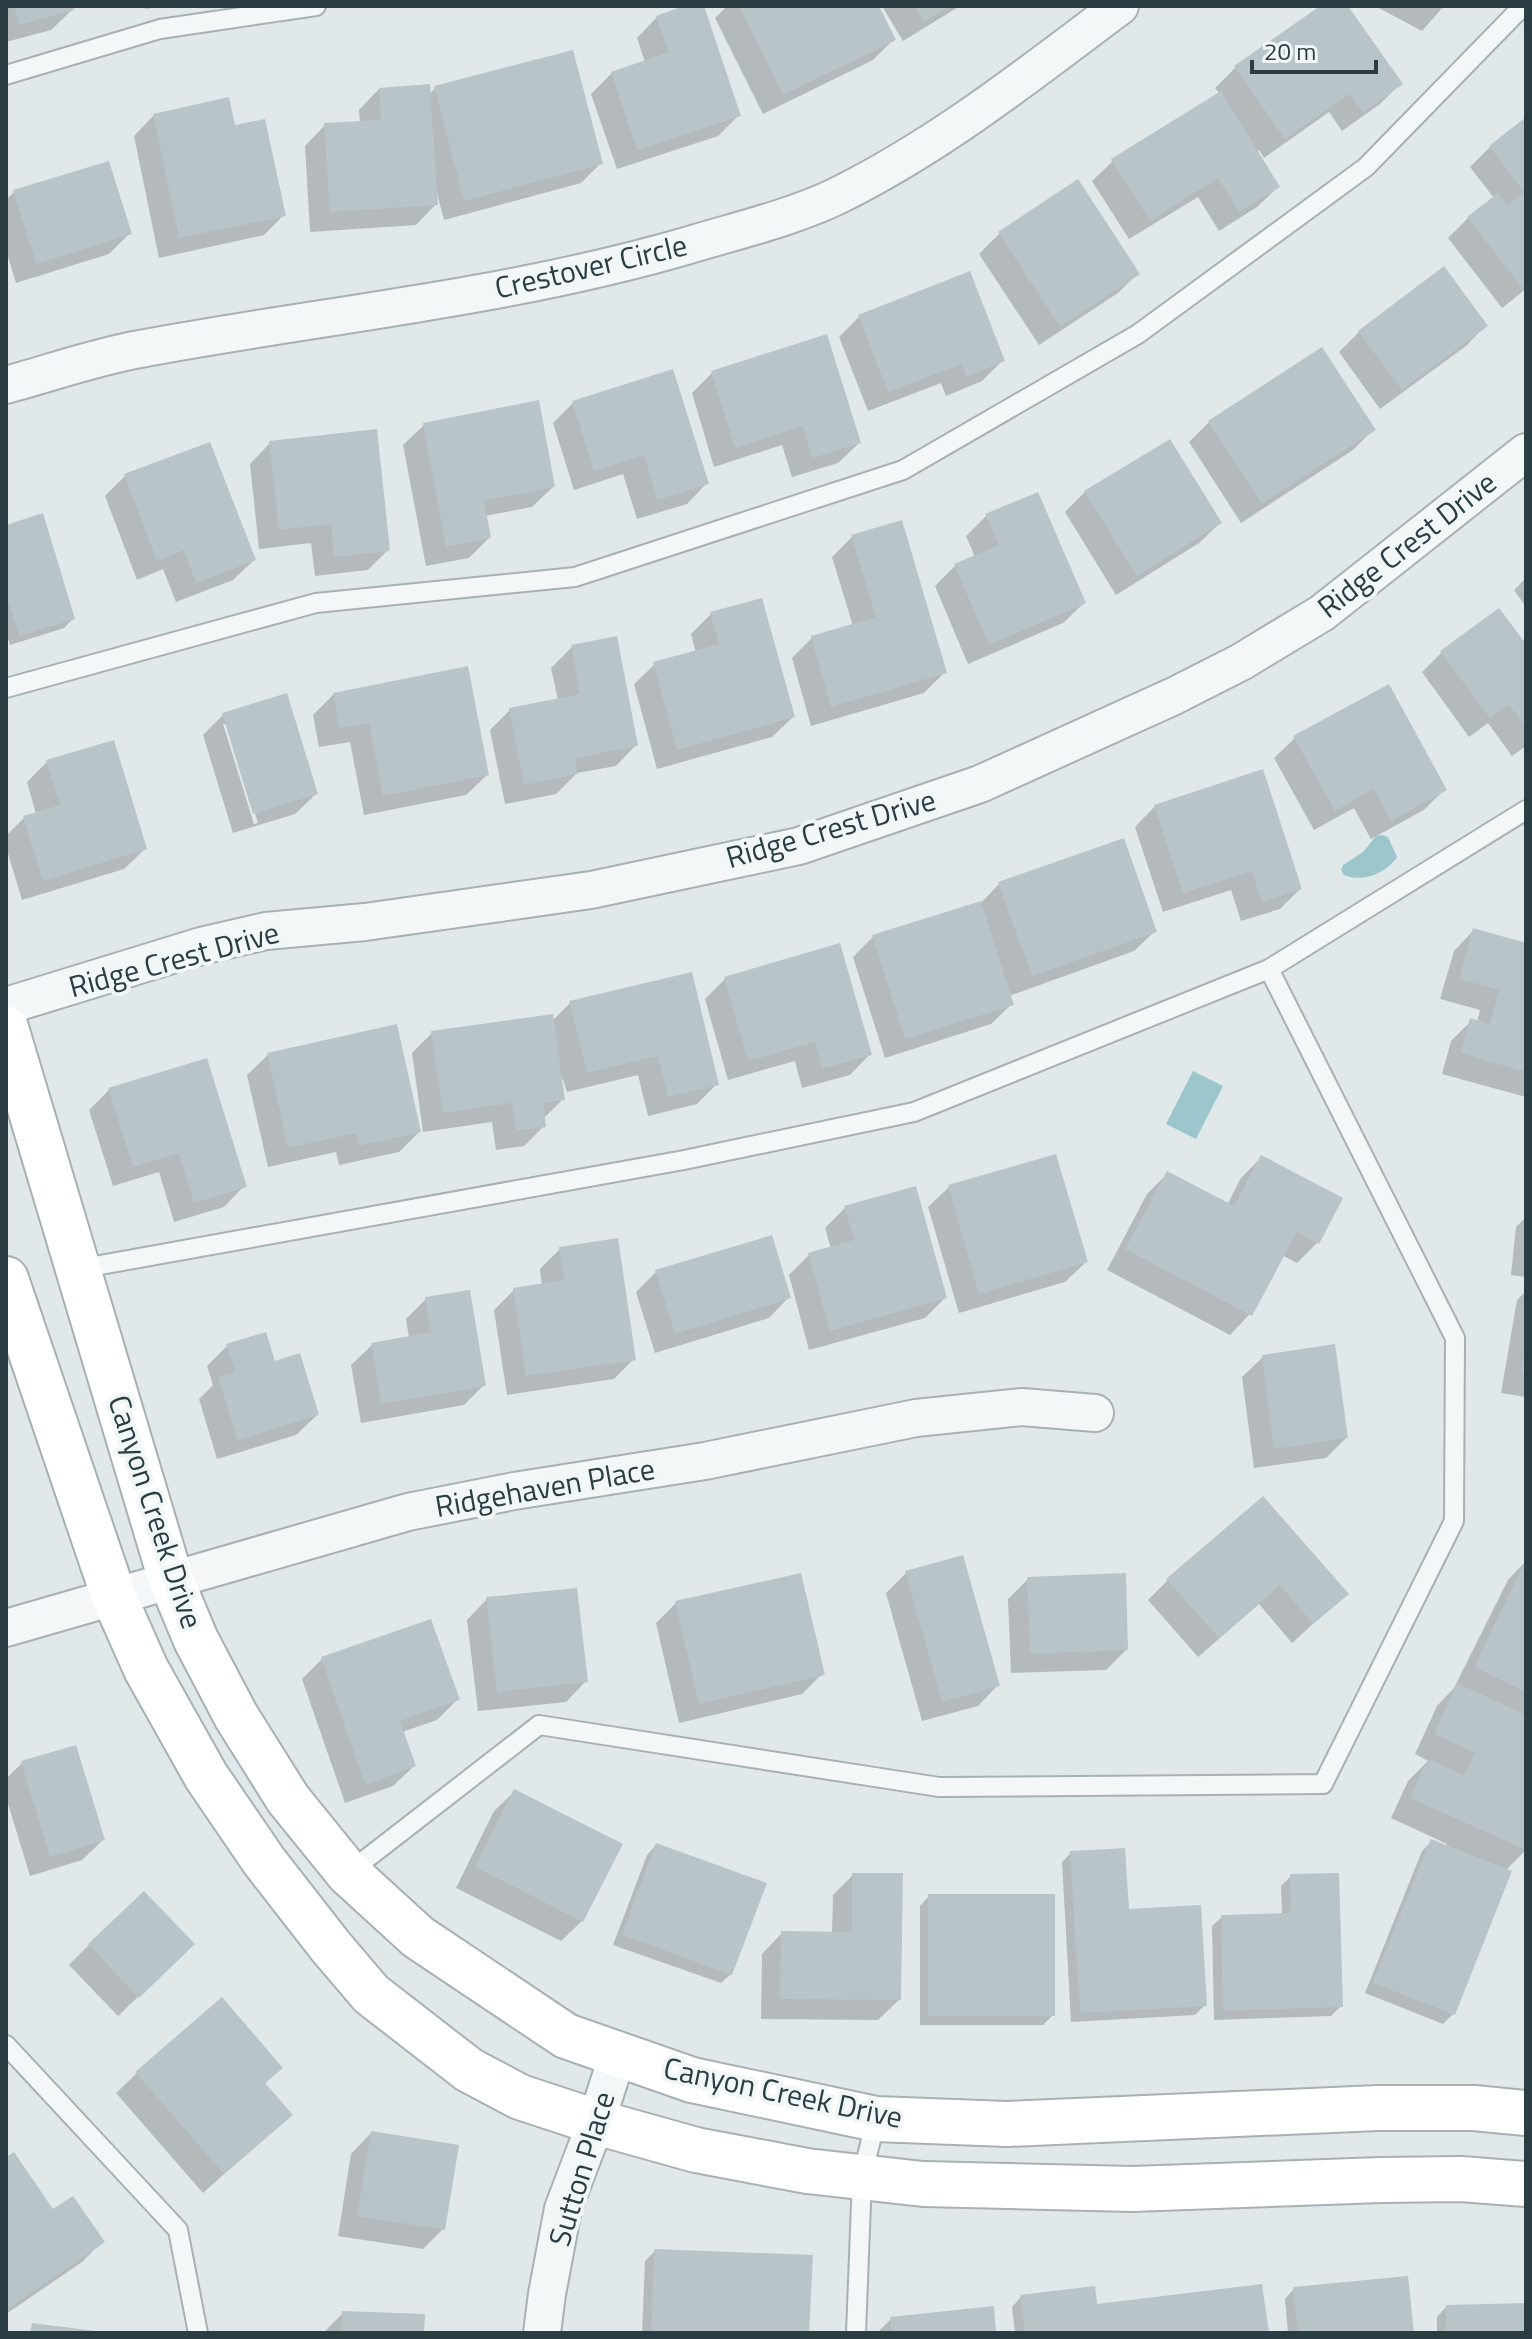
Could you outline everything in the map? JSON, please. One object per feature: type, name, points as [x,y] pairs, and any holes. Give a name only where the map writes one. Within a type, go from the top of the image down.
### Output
[{"type":"street","name":"Crestover Circle","points":[[6,385],[137,349],[496,291],[625,263],[768,222],[832,198],[899,162],[972,117],[1120,6]]},
{"type":"street","name":"Ridge Crest Drive","points":[[6,1006],[201,946],[266,931],[365,922],[591,890],[799,846],[980,784],[1174,696],[1241,662],[1309,621],[1526,452]]},
{"type":"street","name":"Canyon Creek Drive","points":[[6,1028],[171,1580],[196,1640],[236,1716],[288,1799],[348,1873],[418,1937],[566,2036],[692,2080],[876,2119],[1007,2124],[1378,2108],[1474,2108],[1526,2113]]},
{"type":"street","name":"Canyon Creek Drive","points":[[9,1300],[114,1597],[146,1669],[206,1776],[273,1873],[371,1994],[469,2070],[520,2097],[696,2150],[807,2171],[923,2184],[1132,2189],[1381,2180],[1461,2179],[1526,2184]]},
{"type":"street","name":"Ridgehaven Place","points":[[6,1628],[408,1512],[514,1491],[705,1461],[916,1418],[1022,1407],[1095,1413]]},
{"type":"street","name":"Sutton Place","points":[[542,2333],[563,2209],[618,2054]]},
{"type":"lane","points":[[6,75],[160,29],[316,6]]},
{"type":"lane","points":[[6,688],[316,603],[575,577],[903,470],[1138,334],[1366,167],[1523,6]]},
{"type":"lane","points":[[78,1269],[684,1160],[914,1112],[1269,969],[1526,810]]},
{"type":"lane","points":[[348,1873],[539,1725],[939,1787],[1323,1784],[1454,1521],[1455,1338],[1269,969]]},
{"type":"lane","points":[[6,2045],[178,2230],[198,2333]]},
{"type":"lane","points":[[856,2333],[862,2177],[876,2119]]},
{"type":"water","points":[[1376,836],[1388,837],[1397,857],[1393,863],[1381,872],[1366,877],[1344,875],[1341,870],[1343,865],[1363,852]]},
{"type":"water","points":[[1193,1071],[1223,1086],[1196,1139],[1166,1124]]},
{"type":"building","points":[[14,6],[73,6],[74,10],[19,25]]},
{"type":"building","points":[[684,6],[704,6],[741,116],[637,150],[611,72],[669,52],[656,16]]},
{"type":"building","points":[[739,6],[879,6],[896,40],[783,95]]},
{"type":"building","points":[[914,6],[950,6],[924,22]]},
{"type":"building","points":[[1320,6],[1348,6],[1403,84],[1363,112],[1350,94],[1285,139],[1234,66]]},
{"type":"building","points":[[573,50],[603,164],[464,201],[434,86]]},
{"type":"building","points":[[430,84],[438,205],[330,212],[324,123],[381,120],[379,88]]},
{"type":"building","points":[[1221,91],[1280,187],[1239,212],[1218,178],[1150,221],[1111,159]]},
{"type":"building","points":[[229,97],[235,125],[265,119],[286,216],[179,238],[153,114]]},
{"type":"building","points":[[1526,117],[1526,287],[1523,289],[1467,217],[1498,193],[1507,205],[1524,192],[1489,146]]},
{"type":"building","points":[[109,161],[132,234],[36,264],[13,190]]},
{"type":"building","points":[[1078,179],[1140,274],[1060,327],[998,232]]},
{"type":"building","points":[[1444,266],[1488,326],[1402,390],[1358,331]]},
{"type":"building","points":[[970,271],[1005,361],[966,377],[962,364],[888,392],[858,315]]},
{"type":"building","points":[[827,334],[861,443],[812,458],[803,426],[735,448],[711,371]]},
{"type":"building","points":[[1322,347],[1376,430],[1262,504],[1208,421]]},
{"type":"building","points":[[673,369],[709,484],[657,500],[644,455],[594,471],[572,401]]},
{"type":"building","points":[[539,400],[555,487],[484,501],[491,538],[446,547],[423,423]]},
{"type":"building","points":[[377,429],[390,551],[334,557],[331,524],[279,530],[269,441]]},
{"type":"building","points":[[1170,439],[1222,523],[1137,576],[1084,491]]},
{"type":"building","points":[[210,442],[256,560],[196,583],[184,550],[157,561],[124,474]]},
{"type":"building","points":[[1038,492],[1086,603],[989,645],[954,564],[999,545],[985,514]]},
{"type":"building","points":[[43,513],[75,619],[19,636],[6,593],[6,525]]},
{"type":"building","points":[[902,520],[947,673],[831,707],[811,636],[876,617],[851,535]]},
{"type":"building","points":[[762,598],[795,717],[677,750],[653,662],[719,644],[710,612]]},
{"type":"building","points":[[1499,608],[1526,644],[1526,727],[1509,705],[1490,718],[1440,651]]},
{"type":"building","points":[[617,636],[638,746],[575,758],[578,774],[524,785],[509,708],[580,694],[571,645]]},
{"type":"building","points":[[468,666],[489,775],[383,796],[369,723],[339,728],[333,693]]},
{"type":"building","points":[[1389,684],[1447,790],[1391,821],[1374,789],[1335,811],[1293,736]]},
{"type":"building","points":[[287,693],[318,794],[253,814],[222,713]]},
{"type":"building","points":[[114,740],[147,849],[43,881],[23,816],[60,805],[46,760]]},
{"type":"building","points":[[1263,769],[1302,889],[1262,902],[1252,871],[1183,893],[1154,805]]},
{"type":"building","points":[[1124,838],[1157,932],[1032,976],[998,882]]},
{"type":"building","points":[[981,901],[1014,1005],[905,1039],[872,935]]},
{"type":"building","points":[[1473,928],[1526,943],[1526,1072],[1461,1053],[1470,1018],[1490,1024],[1499,990],[1459,979]]},
{"type":"building","points":[[840,943],[872,1055],[822,1069],[815,1042],[748,1061],[724,977]]},
{"type":"building","points":[[692,972],[719,1085],[668,1097],[658,1056],[587,1073],[569,1001]]},
{"type":"building","points":[[553,1014],[565,1100],[543,1103],[546,1127],[516,1131],[512,1103],[443,1113],[431,1031]]},
{"type":"building","points":[[397,1024],[421,1132],[359,1146],[356,1133],[288,1148],[267,1053]]},
{"type":"building","points":[[207,1058],[247,1187],[194,1203],[179,1153],[133,1167],[108,1088]]},
{"type":"building","points":[[1056,1154],[1088,1262],[979,1294],[948,1185]]},
{"type":"building","points":[[1261,1155],[1343,1198],[1319,1244],[1297,1232],[1252,1316],[1125,1249],[1167,1171],[1234,1206]]},
{"type":"building","points":[[916,1186],[947,1298],[830,1331],[808,1253],[854,1240],[844,1206]]},
{"type":"building","points":[[772,1235],[791,1298],[675,1334],[655,1270]]},
{"type":"building","points":[[618,1238],[636,1360],[526,1376],[513,1288],[564,1280],[559,1247]]},
{"type":"building","points":[[470,1290],[486,1386],[381,1404],[371,1343],[431,1332],[425,1297]]},
{"type":"building","points":[[266,1332],[275,1361],[300,1353],[319,1415],[238,1440],[218,1377],[235,1372],[226,1344]]},
{"type":"building","points":[[1335,1344],[1348,1438],[1274,1449],[1262,1355]]},
{"type":"building","points":[[1526,1351],[1526,1374],[1521,1373]]},
{"type":"building","points":[[1263,1496],[1349,1594],[1313,1624],[1280,1585],[1219,1638],[1166,1579]]},
{"type":"building","points":[[963,1555],[1000,1686],[942,1702],[905,1571]]},
{"type":"building","points":[[1526,1560],[1526,1692],[1474,1667]]},
{"type":"building","points":[[801,1573],[825,1675],[699,1704],[675,1601]]},
{"type":"building","points":[[1126,1573],[1128,1650],[1030,1654],[1027,1577]]},
{"type":"building","points":[[577,1588],[588,1682],[497,1692],[486,1597]]},
{"type":"building","points":[[431,1619],[460,1700],[400,1721],[416,1766],[365,1785],[321,1657]]},
{"type":"building","points":[[1457,1683],[1526,1715],[1526,1850],[1410,1798],[1428,1759],[1464,1775],[1475,1753],[1434,1734]]},
{"type":"building","points":[[76,1745],[105,1840],[50,1857],[21,1761]]},
{"type":"building","points":[[514,1789],[623,1844],[583,1922],[475,1867]]},
{"type":"building","points":[[1431,1839],[1512,1871],[1455,2015],[1373,1983]]},
{"type":"building","points":[[656,1843],[767,1883],[732,1975],[622,1935]]},
{"type":"building","points":[[1125,1848],[1129,1909],[1201,1905],[1207,2006],[1080,2013],[1070,1851]]},
{"type":"building","points":[[852,1873],[903,1873],[901,2000],[780,1999],[781,1931],[852,1932]]},
{"type":"building","points":[[1339,1873],[1343,2007],[1223,2011],[1221,1915],[1291,1913],[1290,1874]]},
{"type":"building","points":[[144,1891],[195,1944],[139,1998],[88,1944]]},
{"type":"building","points":[[928,1894],[1055,1894],[1055,2016],[928,2016]]},
{"type":"building","points":[[222,1997],[283,2068],[265,2083],[293,2115],[224,2174],[135,2072]]},
{"type":"building","points":[[371,2131],[459,2145],[445,2230],[357,2216]]},
{"type":"building","points":[[14,2152],[53,2209],[73,2196],[105,2242],[8,2309],[6,2157]]},
{"type":"building","points":[[654,2249],[813,2255],[809,2333],[651,2333]]},
{"type":"building","points":[[1408,2276],[1414,2333],[1298,2333],[1293,2287]]},
{"type":"building","points":[[1262,2284],[1269,2333],[1025,2333],[1020,2295],[1095,2286],[1097,2304]]},
{"type":"building","points":[[1526,2303],[1526,2333],[1446,2333],[1446,2305]]},
{"type":"building","points":[[994,2306],[996,2333],[892,2333],[890,2317]]},
{"type":"building","points":[[342,2311],[425,2314],[424,2333],[341,2333]]},
{"type":"building","points":[[32,2323],[96,2331],[96,2333],[30,2333]]}]
